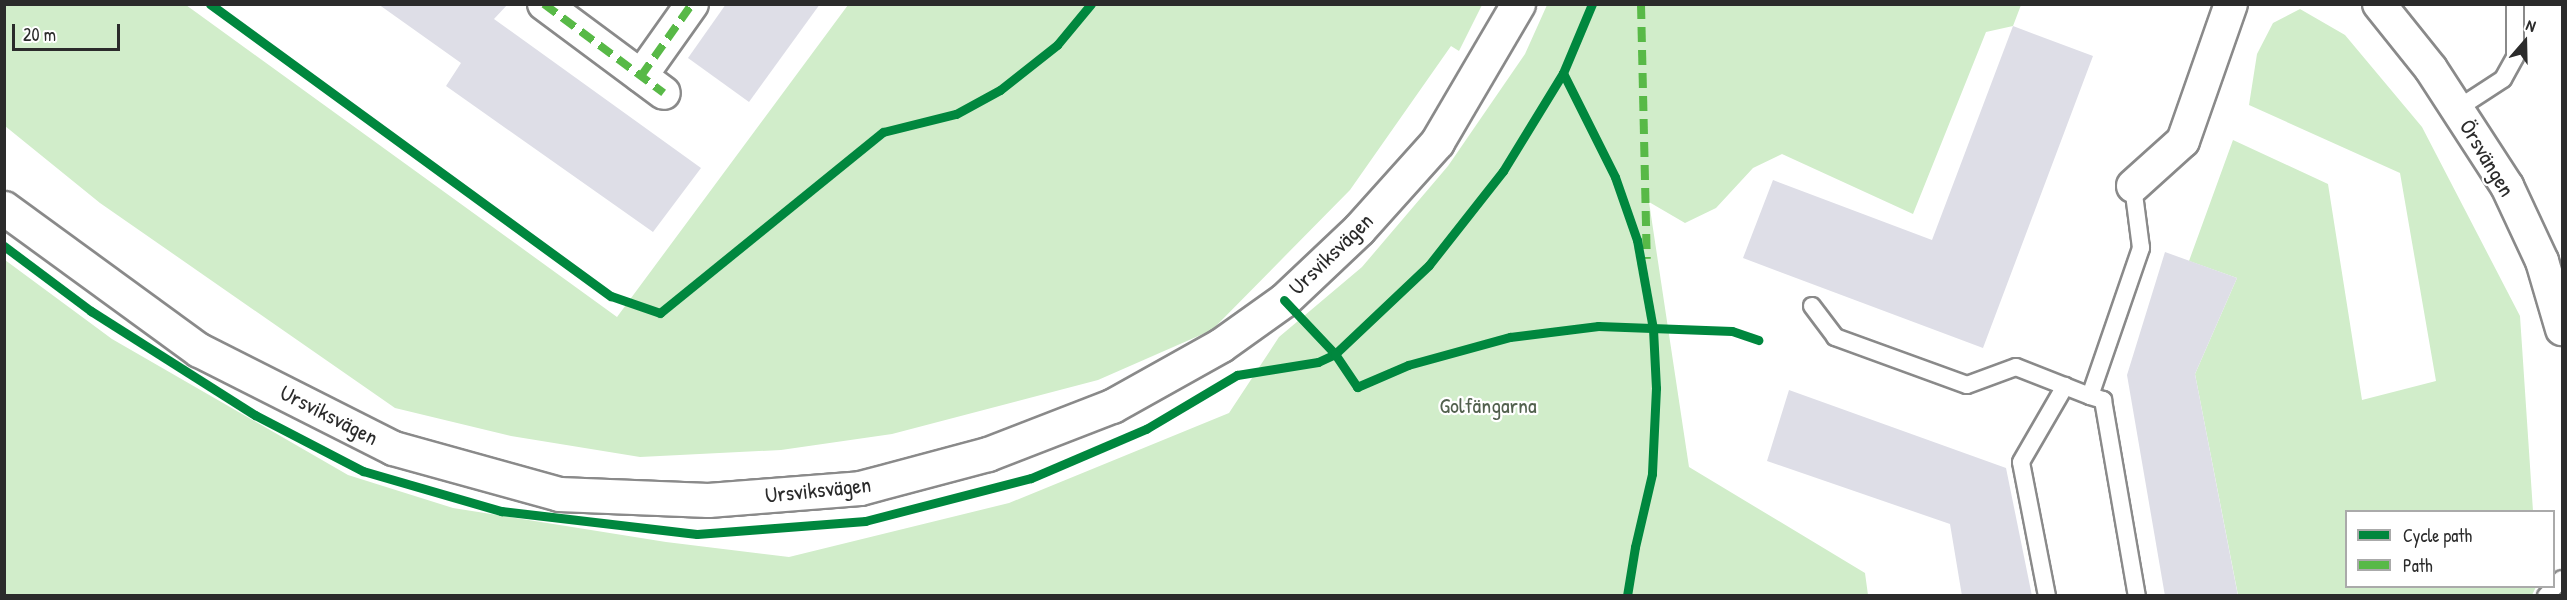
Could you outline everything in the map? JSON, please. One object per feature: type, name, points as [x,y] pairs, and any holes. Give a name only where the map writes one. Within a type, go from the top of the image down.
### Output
[{"type":"street","points":[[544,4],[653,84],[692,4]]},
{"type":"street","name":"Ursviksvägen","points":[[4,208],[199,350],[393,448],[559,494],[708,500],[860,488],[988,454],[1112,406],[1221,345],[1284,300],[1359,229],[1437,142],[1518,4]]},
{"type":"street","points":[[2133,186],[2183,141],[2231,4]]},
{"type":"street","name":"Örsvängen","points":[[2379,4],[2432,69],[2507,186],[2542,261],[2562,329]]},
{"type":"lane","points":[[2457,109],[2503,79],[2515,57],[2515,4]]},
{"type":"lane","points":[[2090,396],[2141,248],[2133,186]]},
{"type":"lane","points":[[1812,306],[1835,337],[1967,385],[2016,367],[2103,400],[2137,596]]},
{"type":"lane","points":[[2047,596],[2021,462],[2065,386]]},
{"type":"green space","points":[[4,5],[186,5],[617,317],[848,5],[1482,5],[1459,51],[1451,46],[1350,190],[1212,330],[1098,380],[892,434],[781,450],[640,457],[511,436],[395,408],[100,203],[5,126]]},
{"type":"green space","name":"Golfängarna","points":[[1547,5],[2021,5],[2013,26],[1986,32],[1913,214],[1782,154],[1753,168],[1716,208],[1685,223],[1649,202],[1689,467],[1865,573],[1868,595],[5,595],[5,260],[112,339],[348,475],[453,508],[666,542],[789,557],[1009,503],[1229,413],[1279,337],[1362,267],[1448,166],[1525,54]]},
{"type":"green space","points":[[2300,9],[2345,35],[2422,127],[2520,316],[2533,510],[2345,510],[2345,588],[2536,588],[2532,595],[2238,595],[2195,374],[2237,278],[2189,261],[2233,140],[2328,184],[2362,400],[2436,381],[2400,173],[2249,105],[2257,54],[2273,23]]},
{"type":"building","points":[[378,4],[508,4],[494,19],[701,168],[653,232],[446,86],[461,63]]},
{"type":"building","points":[[726,4],[820,4],[749,102],[688,58]]},
{"type":"building","points":[[2013,26],[2093,56],[1983,348],[1743,258],[1773,180],[1932,240]]},
{"type":"building","points":[[2165,252],[2237,278],[2195,374],[2238,596],[2165,596],[2127,375]]},
{"type":"building","points":[[1789,390],[2006,468],[2032,596],[1962,596],[1950,524],[1767,461]]},
{"type":"marked path","points":[[544,4],[664,93]]},
{"type":"marked path","points":[[641,76],[692,4]]},
{"type":"marked path","points":[[1641,4],[1647,259]]},
{"type":"cycle path","points":[[210,4],[611,296],[660,313],[883,132],[956,114],[1000,90],[1057,45],[1091,4]]},
{"type":"cycle path","points":[[4,246],[91,311],[255,415],[363,471],[501,511],[697,534],[865,521],[1031,478],[1146,429],[1237,375],[1318,362],[1335,354],[1429,265],[1503,171],[1563,73],[1592,4]]},
{"type":"cycle path","points":[[1563,73],[1615,177],[1637,240],[1653,329],[1656,388],[1652,474],[1635,547],[1627,596]]},
{"type":"cycle path","points":[[1284,300],[1335,354],[1357,387],[1408,365],[1510,337],[1598,326],[1732,331],[1758,340]]}]
